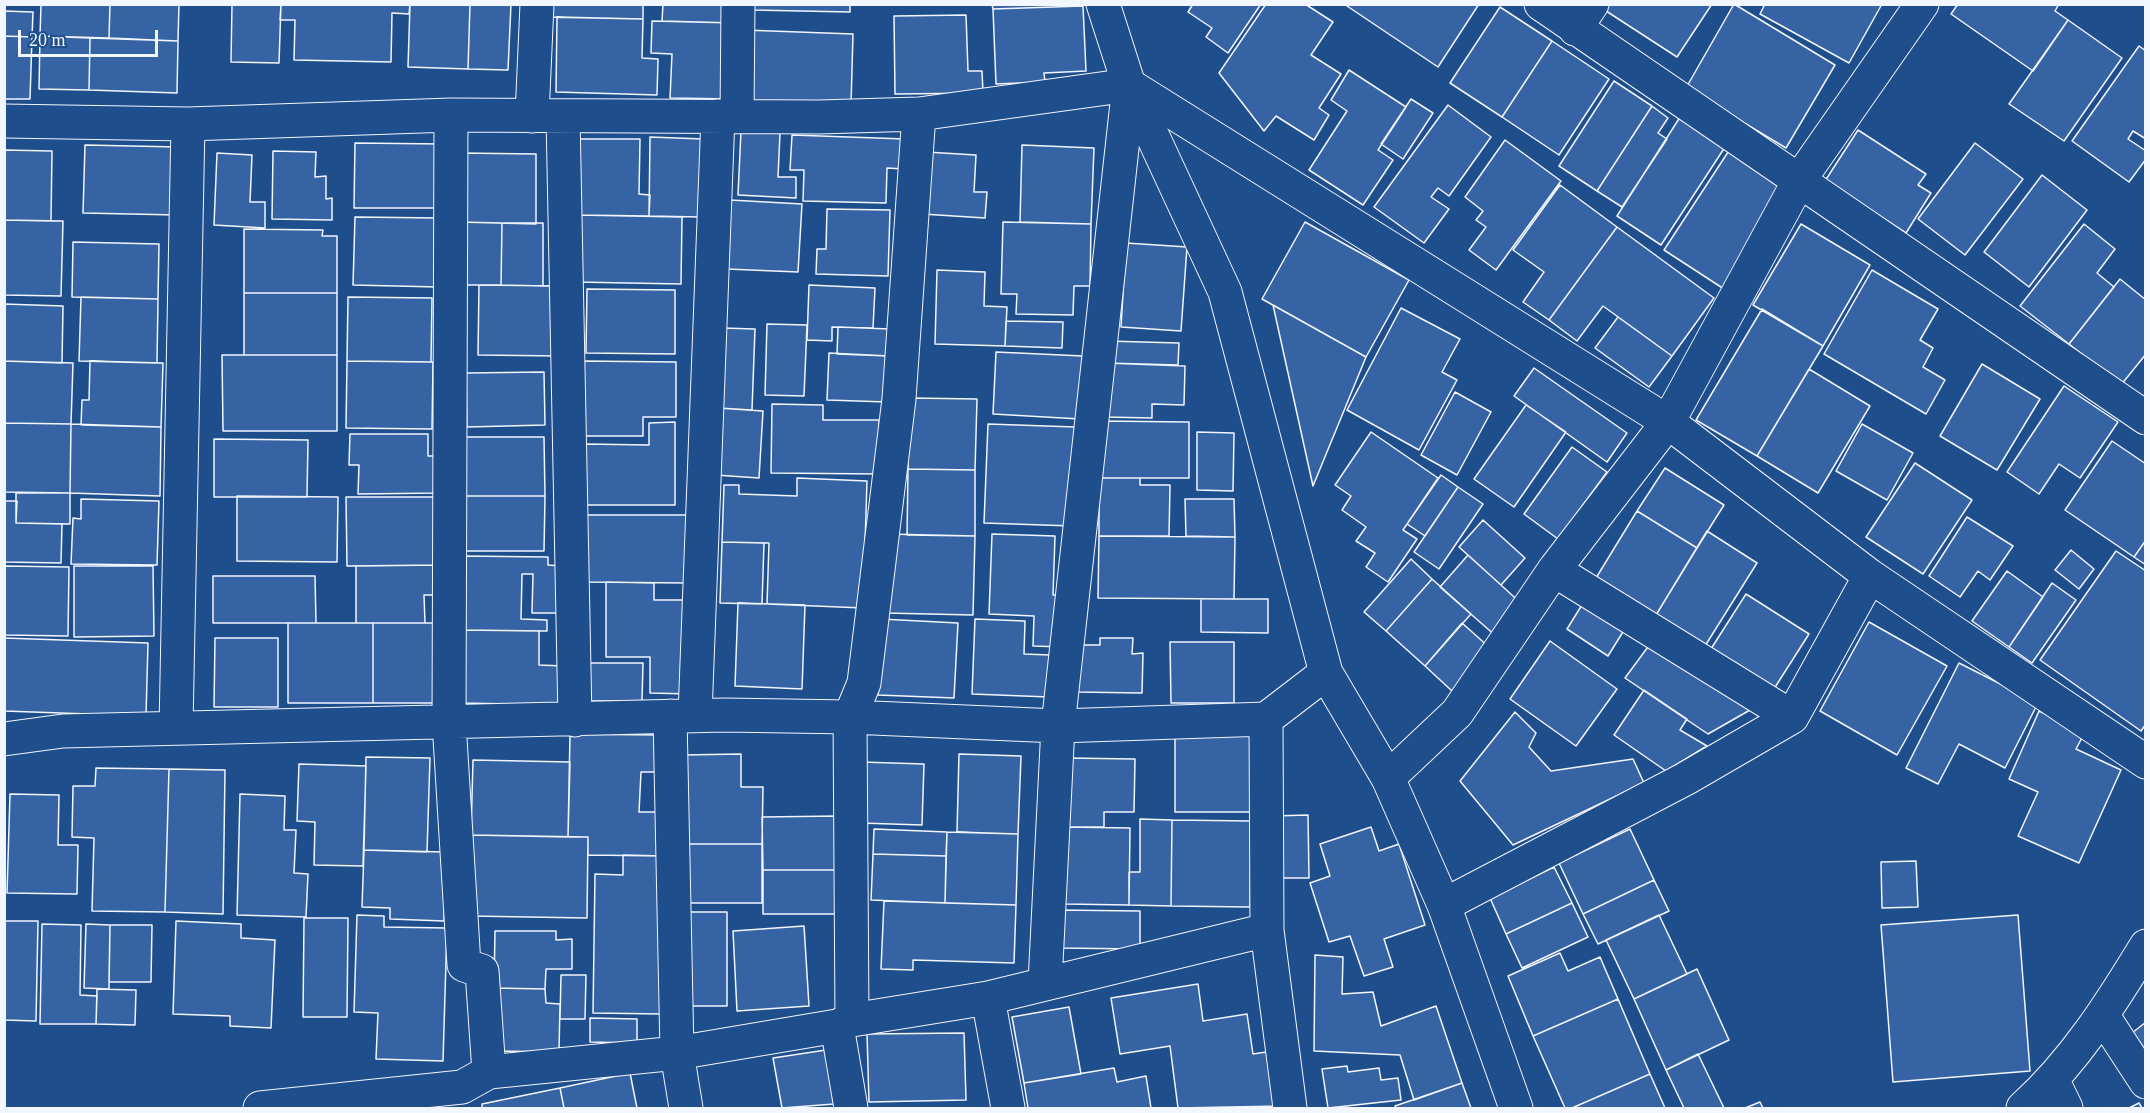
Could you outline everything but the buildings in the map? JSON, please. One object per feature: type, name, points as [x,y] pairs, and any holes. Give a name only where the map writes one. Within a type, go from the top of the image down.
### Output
[{"type":"street","points":[[537,4],[547,116],[575,720]]},
{"type":"street","points":[[686,1108],[676,1053],[682,716],[727,116],[738,4]]},
{"type":"street","points":[[1103,4],[1129,85],[1225,292],[1326,674],[1388,778],[1444,905],[1516,1108]]},
{"type":"street","points":[[1541,4],[1583,17],[1800,179],[2145,418]]},
{"type":"street","points":[[1388,778],[1457,713],[1554,570],[1668,422],[1800,179],[1922,4]]},
{"type":"street","points":[[1045,983],[1058,726],[1129,85]]},
{"type":"street","points":[[4,121],[188,124],[451,115],[919,114],[1129,85],[1668,422],[1870,576],[2145,762]]},
{"type":"street","points":[[851,1108],[845,1023],[850,717],[864,683],[899,399],[919,114]]},
{"type":"street","points":[[451,115],[449,722],[464,965],[482,970],[472,1089]]},
{"type":"street","points":[[176,728],[188,124]]},
{"type":"street","points":[[1554,570],[1792,717]]},
{"type":"street","points":[[1444,905],[1685,779],[1792,717],[1870,576]]},
{"type":"street","points":[[4,739],[63,731],[682,716],[850,717],[1058,726],[1266,719],[1326,674]]},
{"type":"street","points":[[1266,719],[1268,930],[1290,1108]]},
{"type":"street","points":[[268,1108],[472,1089],[988,998],[1268,930]]},
{"type":"street","points":[[2023,1108],[2060,1095],[2145,946]]},
{"type":"street","points":[[988,998],[1008,1108]]},
{"type":"street","points":[[2103,1016],[2145,1082]]}]
